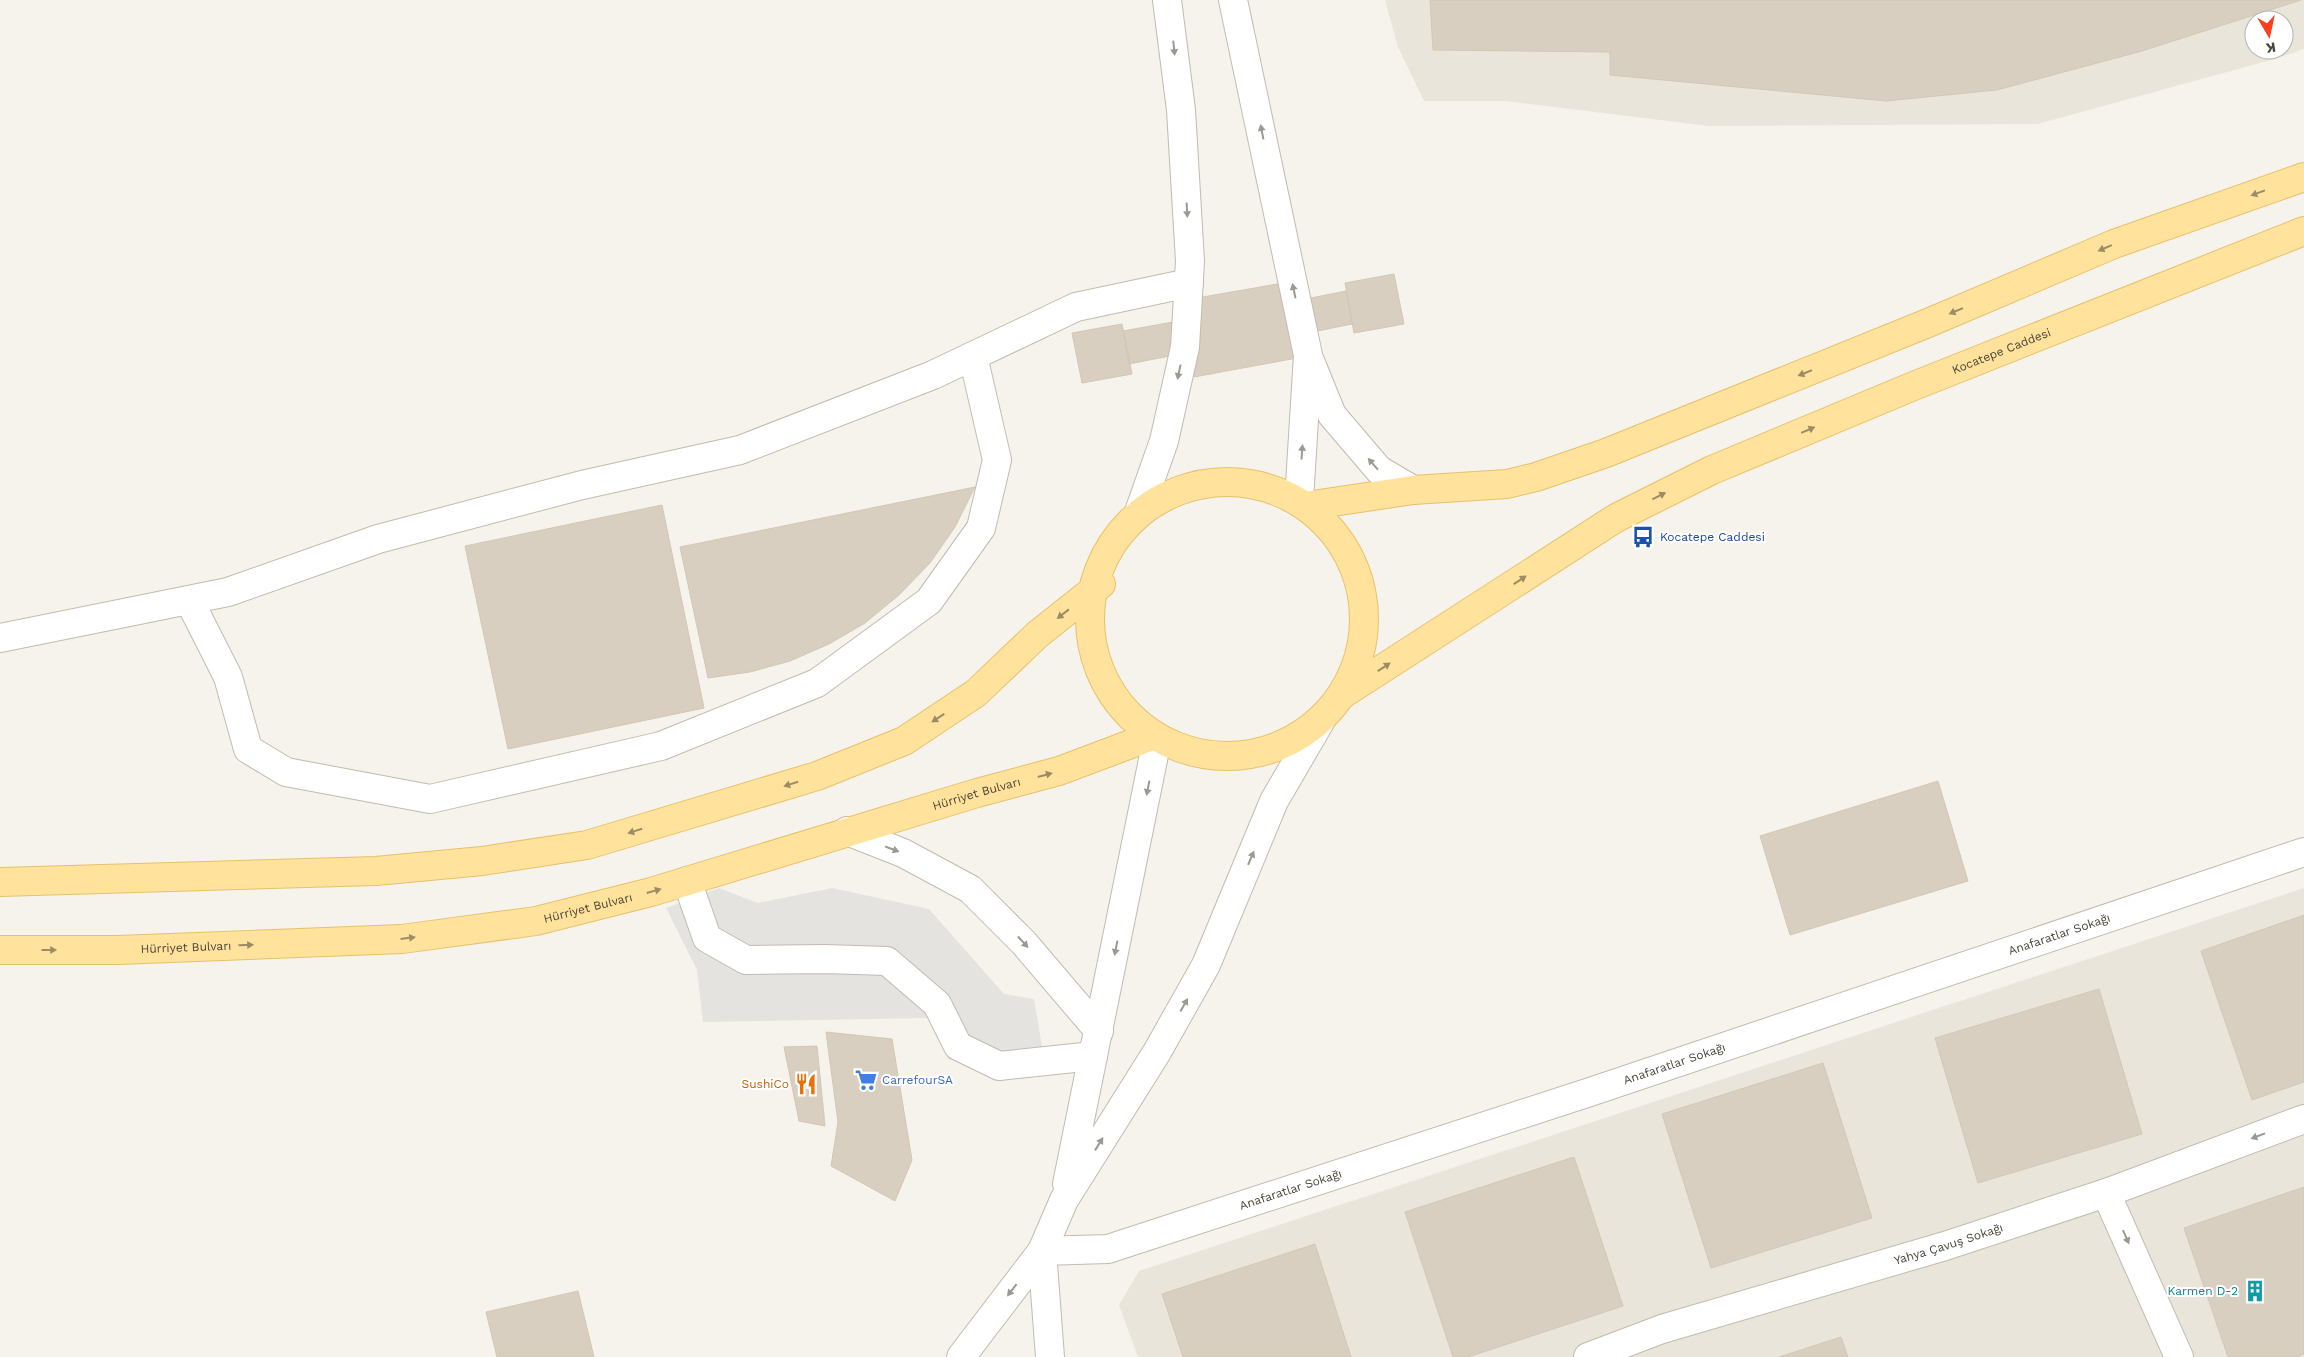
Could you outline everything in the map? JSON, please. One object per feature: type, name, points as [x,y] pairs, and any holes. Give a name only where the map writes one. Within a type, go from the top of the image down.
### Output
[{"type":"main road","points":[[1303,503],[1414,490],[1507,484],[1606,453],[1928,323],[2114,244],[2304,176]]},
{"type":"main road","name":"Kocatepe Caddesi","points":[[1342,694],[1616,518],[1712,470],[1916,385],[2304,231]]},
{"type":"main road","points":[[1238,478],[1270,486],[1303,503],[1323,522],[1342,548],[1354,578],[1360,626],[1356,661],[1342,694],[1320,722],[1293,743],[1260,756],[1224,760],[1189,754],[1155,738],[1130,718],[1109,690],[1097,656],[1094,620],[1101,584],[1115,548],[1140,509],[1170,489],[1206,479],[1238,478]]},
{"type":"main road","points":[[0,882],[376,871],[482,861],[587,846],[817,776],[904,741],[976,693],[1038,634],[1101,584]]},
{"type":"main road","name":"Hürriyet Bulvarı","points":[[0,950],[118,950],[402,939],[536,921],[687,881],[847,832],[1059,772],[1155,738]]},
{"type":"street","points":[[1140,509],[1164,441],[1184,347],[1189,283],[1190,261],[1181,110],[1168,0]]},
{"type":"street","points":[[1233,0],[1308,355],[1332,415],[1378,470],[1414,490]]},
{"type":"street","points":[[0,638],[228,592],[378,539],[582,485],[740,450],[933,375],[1076,307],[1189,283]]},
{"type":"street","points":[[1303,503],[1308,355]]},
{"type":"street","points":[[189,600],[228,677],[248,749],[286,772],[430,799],[662,746],[817,683],[929,601],[981,528],[997,460],[973,356]]},
{"type":"street","points":[[961,1357],[1042,1252],[1064,1200],[1158,1052],[1206,965],[1274,802],[1320,722]]},
{"type":"street","points":[[1064,1200],[1155,738]]},
{"type":"street","points":[[847,832],[903,853],[970,889],[1024,943],[1096,1043]]},
{"type":"street","name":"Anafaratlar Sokağı","points":[[1042,1252],[1108,1249],[1590,1092],[2304,852]]},
{"type":"street","points":[[687,881],[707,938],[746,960],[825,958],[887,961],[937,1004],[958,1046],[999,1066],[1096,1043]]},
{"type":"street","name":"Yahya Çavuş Sokağı","points":[[1588,1357],[1662,1329],[1945,1246],[2106,1192],[2304,1119]]},
{"type":"street","points":[[2106,1192],[2179,1357]]},
{"type":"street","points":[[1042,1252],[1050,1357]]},
{"type":"shaded area","points":[[1385,0],[2304,0],[2304,49],[2294,52],[2294,10],[2244,10],[2244,60],[2271,60],[2038,124],[1709,126],[1506,101],[1424,101],[1398,47]]},
{"type":"shaded area","points":[[719,888],[758,903],[832,888],[929,909],[1004,994],[1034,999],[1043,1052],[949,1060],[928,1018],[703,1022],[697,970],[666,908]]},
{"type":"shaded area","points":[[2304,888],[2304,1357],[1138,1357],[1119,1305],[1139,1271]]},
{"type":"building","points":[[1430,0],[2301,0],[2270,10],[2244,10],[2244,18],[2142,51],[1997,90],[1886,101],[1610,75],[1610,52],[1433,50]]},
{"type":"building","points":[[1394,274],[1404,324],[1354,333],[1345,283]]},
{"type":"building","points":[[1283,283],[1297,358],[1194,377],[1180,301]]},
{"type":"building","points":[[1346,291],[1352,324],[1293,336],[1286,303]]},
{"type":"building","points":[[1184,320],[1190,352],[1129,364],[1123,331]]},
{"type":"building","points":[[1122,324],[1132,374],[1082,383],[1072,333]]},
{"type":"building","points":[[975,487],[955,527],[930,563],[899,595],[865,623],[829,644],[790,661],[750,672],[708,678],[680,547]]},
{"type":"building","points":[[662,505],[704,708],[508,749],[465,546]]},
{"type":"building","points":[[1938,781],[1968,881],[1790,935],[1760,836]]},
{"type":"building","points":[[2304,915],[2304,1082],[2252,1100],[2201,951]]},
{"type":"building","points":[[2099,989],[2142,1134],[1978,1183],[1935,1038]]},
{"type":"building","name":"CarrefourSA","points":[[826,1032],[892,1039],[912,1160],[895,1201],[831,1166],[838,1122]]},
{"type":"building","name":"SushiCo","points":[[817,1046],[825,1126],[799,1121],[784,1047]]},
{"type":"building","points":[[1823,1063],[1872,1218],[1711,1268],[1662,1114]]},
{"type":"building","points":[[1574,1157],[1623,1306],[1468,1357],[1453,1357],[1405,1212]]},
{"type":"building","name":"Karmen D-2","points":[[2304,1187],[2304,1354],[2297,1357],[2228,1357],[2184,1228]]},
{"type":"building","points":[[1315,1244],[1351,1357],[1183,1357],[1162,1294]]},
{"type":"building","points":[[578,1291],[594,1357],[497,1357],[486,1312]]},
{"type":"building","points":[[1841,1337],[1848,1357],[1779,1357]]},
{"type":"place","name":"Kocatepe Caddesi","points":[[1643,537]]},
{"type":"place","name":"CarrefourSA","points":[[866,1080]]},
{"type":"place","name":"SushiCo","points":[[806,1084]]},
{"type":"place","name":"Karmen D-2","points":[[2255,1291]]}]
